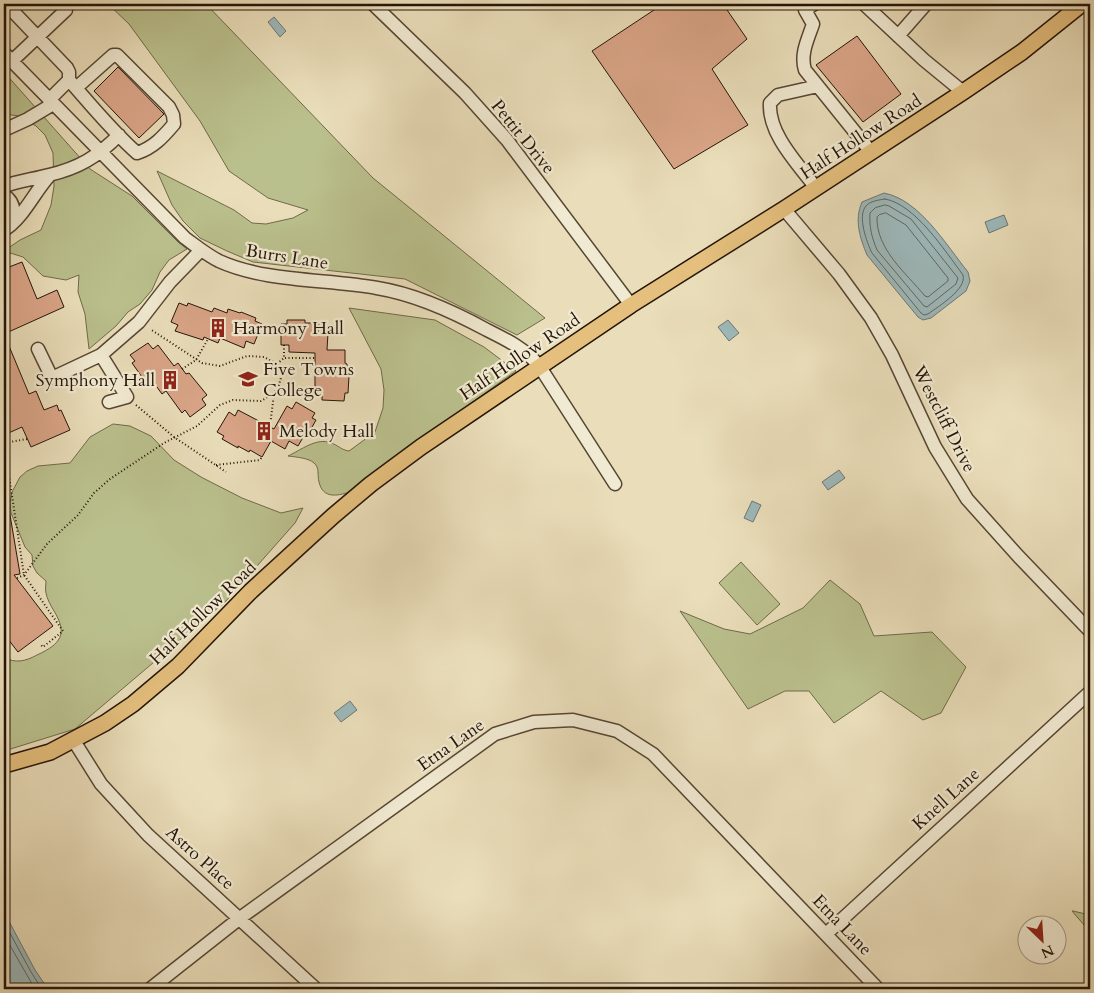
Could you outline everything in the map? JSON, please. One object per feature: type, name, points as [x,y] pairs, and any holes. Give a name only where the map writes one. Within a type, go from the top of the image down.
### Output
[{"type":"main road","name":"Half Hollow Road","points":[[4,765],[44,754],[74,741],[133,704],[163,678],[333,516],[420,447],[631,305],[784,209],[963,92],[1022,52],[1082,4]]},
{"type":"street","points":[[4,130],[28,120],[51,107],[51,102],[73,84],[117,55],[169,107],[173,115],[174,124],[157,142],[148,149],[137,153],[73,84],[67,68],[6,4]]},
{"type":"street","points":[[8,57],[38,36],[66,10],[60,4]]},
{"type":"street","name":"Pettit Drive","points":[[373,4],[465,93],[507,140],[631,305]]},
{"type":"street","points":[[814,4],[805,10],[813,24],[805,49],[803,64],[805,70],[870,152]]},
{"type":"street","points":[[864,4],[924,60],[963,92]]},
{"type":"street","points":[[898,36],[926,4]]},
{"type":"street","name":"Burrs Lane","points":[[8,57],[184,238],[219,261],[251,271],[378,288],[406,296],[462,316],[524,350],[540,367],[615,484]]},
{"type":"street","points":[[816,188],[776,133],[769,111],[770,103],[778,95],[818,86]]},
{"type":"street","points":[[4,186],[18,181],[49,176],[84,163],[101,153],[119,135]]},
{"type":"street","points":[[8,228],[21,216],[38,188],[49,176]]},
{"type":"street","points":[[4,195],[13,204],[14,212],[8,228]]},
{"type":"street","name":"Westcliff Drive","points":[[784,209],[839,274],[871,318],[892,355],[935,447],[967,498],[1019,557],[1090,631]]},
{"type":"street","points":[[38,349],[52,378],[101,355],[139,322],[170,282],[200,250]]},
{"type":"street","points":[[101,355],[127,396],[109,402]]},
{"type":"street","name":"Knell Lane","points":[[826,934],[1090,692]]},
{"type":"street","name":"Etna Lane","points":[[150,989],[240,918],[495,734],[534,722],[573,720],[617,732],[653,754],[878,989]]},
{"type":"street","name":"Astro Place","points":[[74,741],[101,784],[148,835],[316,989]]},
{"type":"path","points":[[18,578],[24,576],[47,544],[78,515],[101,486],[134,462],[174,437],[197,426],[220,405],[227,402],[261,401],[274,393],[280,385],[282,374],[277,364],[264,357],[247,356],[220,366],[202,364],[139,322]]},
{"type":"path","points":[[182,368],[196,360],[208,339]]},
{"type":"path","points":[[284,345],[284,358]]},
{"type":"path","points":[[277,364],[284,358],[314,358]]},
{"type":"path","points":[[270,426],[274,393]]},
{"type":"path","points":[[127,396],[174,437],[226,472]]},
{"type":"path","points":[[27,438],[4,443],[24,576],[63,631],[43,647],[42,645]]},
{"type":"path","points":[[215,465],[260,460],[262,457]]},
{"type":"green space","points":[[108,4],[206,4],[373,178],[545,318],[517,335],[405,279],[253,262],[200,238],[183,221],[172,205],[157,171],[234,210],[252,223],[266,224],[293,218],[308,210],[268,198],[229,171],[200,121],[129,24]]},
{"type":"green space","points":[[4,72],[90,169],[132,196],[187,249],[169,260],[160,272],[152,290],[140,304],[128,312],[116,326],[89,349],[85,314],[78,292],[79,275],[66,280],[43,276],[23,257],[4,251],[20,240],[41,230],[51,205],[54,186],[53,153],[45,135],[36,126],[19,116],[4,114]]},
{"type":"green space","points":[[349,308],[435,320],[484,347],[516,371],[350,492],[331,495],[327,494],[321,487],[318,479],[318,469],[312,461],[288,456],[309,445],[320,442],[331,443],[349,451],[375,432],[383,408],[384,390],[381,369]]},
{"type":"green space","points":[[113,424],[130,426],[151,436],[174,460],[201,477],[242,498],[281,513],[303,508],[295,523],[226,601],[75,729],[4,751],[4,657],[16,661],[33,657],[52,647],[60,638],[61,632],[61,626],[49,602],[46,581],[37,573],[33,566],[32,555],[25,547],[11,513],[12,492],[20,477],[27,471],[38,466],[70,463],[90,437]]},
{"type":"green space","points":[[741,562],[780,604],[757,625],[719,583]]},
{"type":"green space","points":[[830,580],[860,604],[874,636],[932,632],[966,667],[941,713],[923,720],[881,691],[834,723],[809,691],[785,691],[748,709],[680,611],[724,629],[750,634],[803,608]]},
{"type":"green space","points":[[1072,911],[1090,915],[1090,932]]},
{"type":"water","points":[[274,17],[286,31],[280,37],[268,22]]},
{"type":"water","points":[[884,193],[897,197],[921,214],[968,272],[970,281],[966,291],[931,318],[923,320],[918,317],[864,249],[858,222],[862,202]]},
{"type":"water","points":[[1004,215],[1008,225],[989,233],[985,222]]},
{"type":"water","points":[[728,320],[739,333],[729,341],[718,327]]},
{"type":"water","points":[[839,470],[845,478],[828,490],[822,482]]},
{"type":"water","points":[[752,501],[761,505],[753,522],[744,518]]},
{"type":"water","points":[[350,701],[357,710],[341,722],[334,713]]},
{"type":"water","points":[[4,912],[35,970],[48,989],[4,989]]},
{"type":"building","points":[[663,4],[723,4],[747,39],[712,69],[748,125],[674,169],[592,51]]},
{"type":"building","points":[[857,36],[901,94],[863,122],[816,65]]},
{"type":"building","points":[[118,67],[164,114],[139,138],[94,91]]},
{"type":"building","points":[[22,262],[37,299],[57,290],[64,307],[4,334],[4,269]]},
{"type":"building","name":"Harmony Hall","points":[[179,303],[187,306],[188,303],[212,312],[214,308],[227,313],[228,309],[241,312],[256,318],[255,321],[262,324],[254,344],[246,341],[244,348],[220,338],[218,343],[204,337],[203,340],[175,331],[178,325],[171,322]]},
{"type":"building","points":[[287,320],[305,320],[305,323],[319,323],[318,333],[328,333],[327,350],[345,350],[347,376],[349,376],[348,393],[345,393],[344,401],[322,400],[322,393],[315,393],[315,353],[289,352],[289,345],[281,345],[281,324],[287,324]]},
{"type":"building","points":[[4,334],[29,394],[36,391],[44,410],[57,405],[70,430],[31,447],[22,427],[4,435]]},
{"type":"building","name":"Symphony Hall","points":[[148,343],[153,349],[158,345],[174,366],[178,363],[207,395],[202,399],[206,405],[190,417],[185,410],[182,413],[166,391],[162,394],[154,383],[151,386],[132,363],[135,361],[130,355]]},
{"type":"building","name":"Melody Hall","points":[[296,402],[315,413],[312,418],[316,420],[307,436],[305,434],[298,446],[289,441],[285,449],[271,441],[262,457],[250,450],[249,452],[238,446],[238,448],[222,439],[224,436],[217,432],[229,412],[235,416],[238,410],[274,429],[287,406],[292,409]]},
{"type":"building","points":[[4,509],[9,509],[20,574],[14,575],[53,626],[18,652],[4,634]]},
{"type":"place","name":"Harmony Hall","points":[[218,328]]},
{"type":"place","name":"Five Towns College","points":[[248,379]]},
{"type":"place","name":"Symphony Hall","points":[[170,380]]},
{"type":"place","name":"Melody Hall","points":[[264,431]]}]
